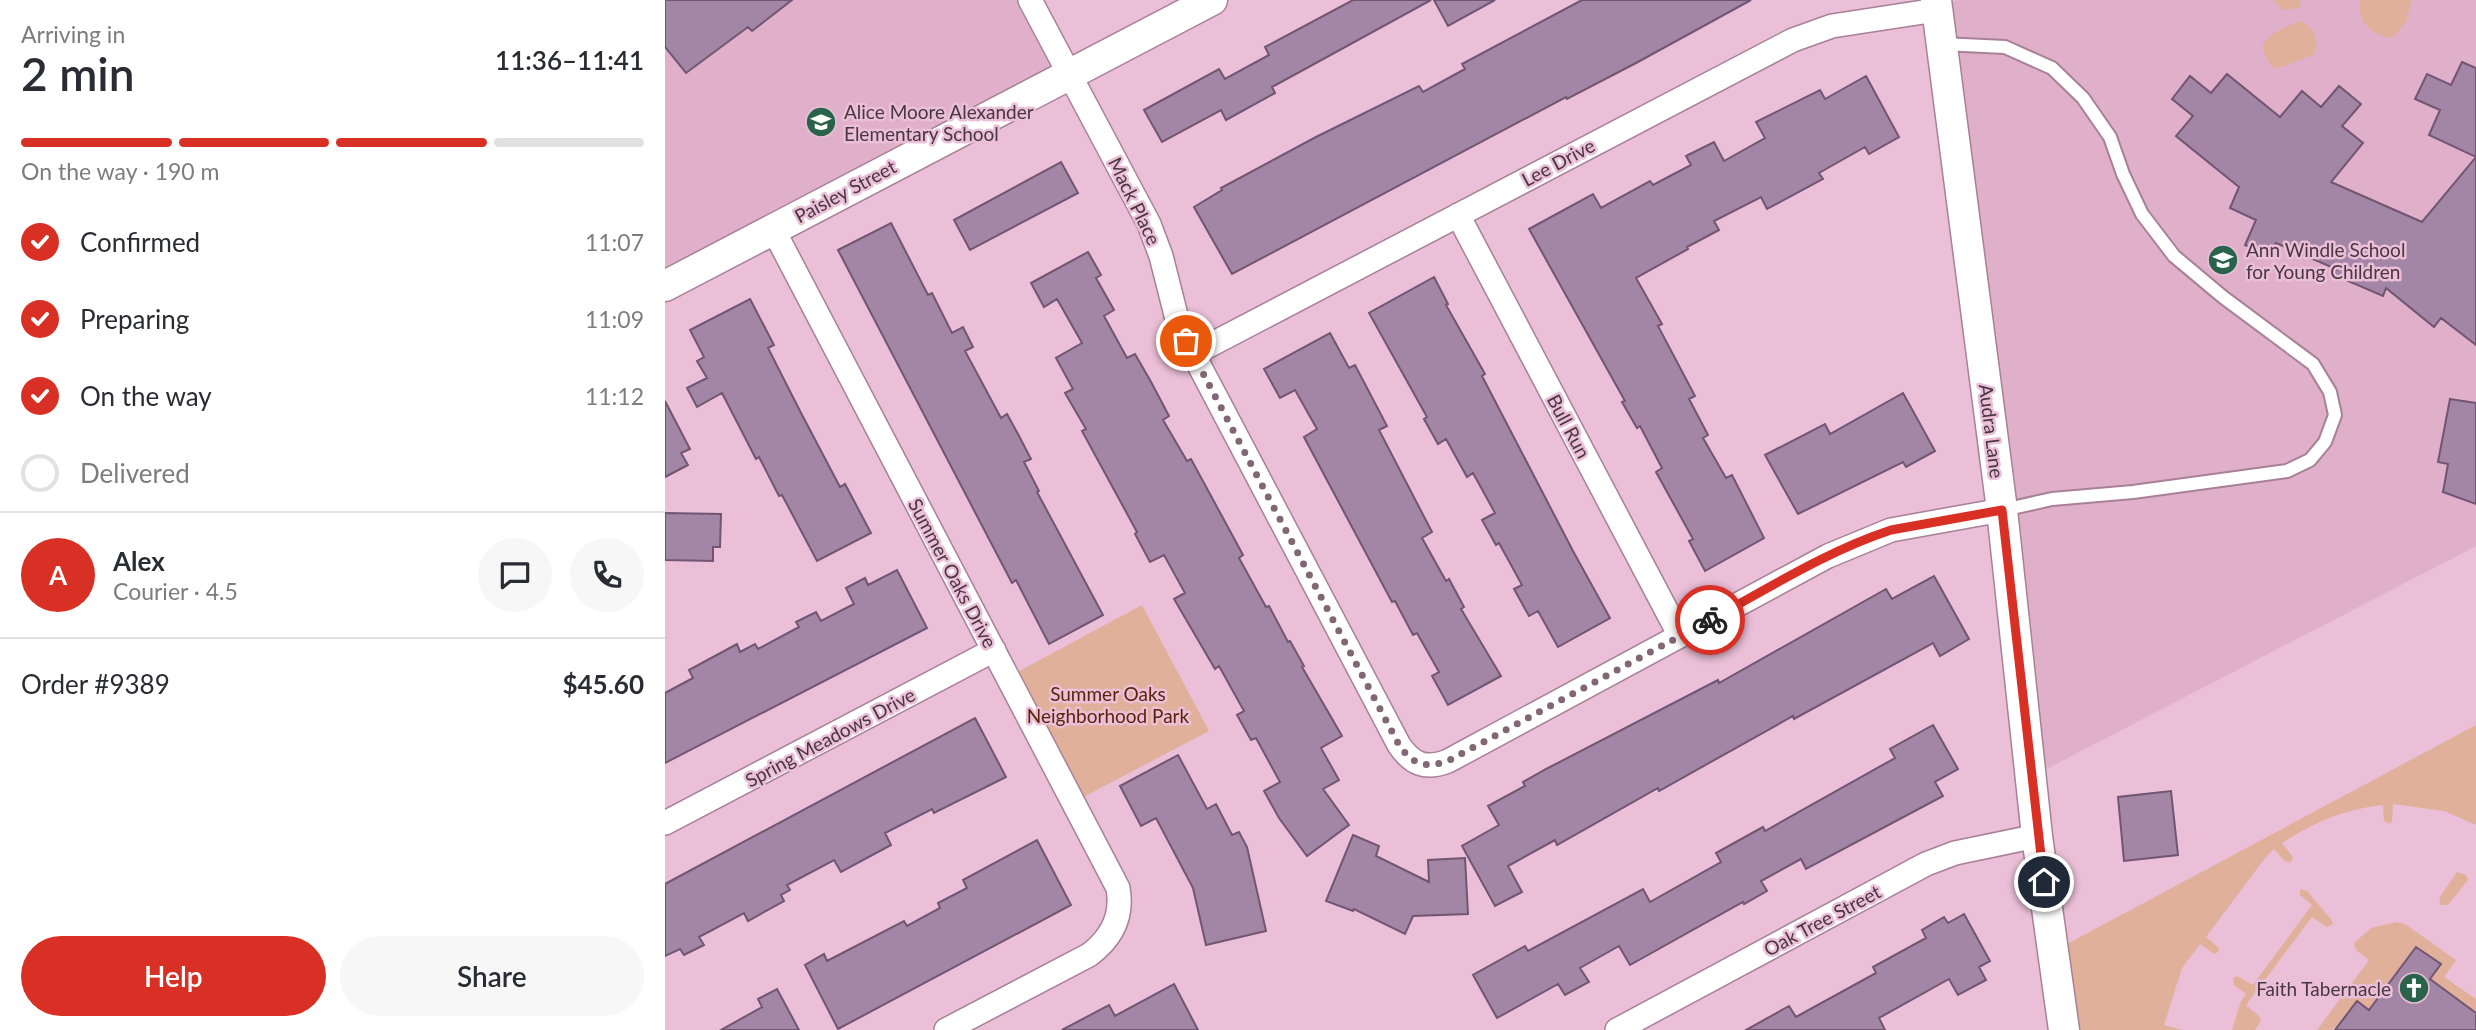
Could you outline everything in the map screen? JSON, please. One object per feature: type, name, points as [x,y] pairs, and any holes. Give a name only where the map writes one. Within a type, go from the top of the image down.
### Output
[{"type":"street","name":"Mack Place","points":[[1030,0],[1149,224],[1161,256],[1177,320],[1193,354],[1399,745],[1415,763],[1430,766],[1448,761],[1859,541],[1891,530],[2002,510]]},
{"type":"street","name":"Paisley Street","points":[[665,286],[1212,0]]},
{"type":"street","name":"Audra Lane","points":[[1937,5],[2002,510],[2037,836],[2063,1030]]},
{"type":"street","name":"Lee Drive","points":[[1193,354],[1793,40],[1832,26],[1937,5]]},
{"type":"street","name":"Bull Run","points":[[1458,215],[1680,636]]},
{"type":"street","name":"Summer Oaks Drive","points":[[773,229],[1114,878],[1119,898],[1117,920],[1106,939],[1089,955],[946,1030]]},
{"type":"street","name":"Spring Meadows Drive","points":[[665,823],[994,650]]},
{"type":"street","name":"Oak Tree Street","points":[[1617,1030],[1926,864],[1955,853],[2037,836]]},
{"type":"lane","points":[[1942,44],[2005,47],[2052,68],[2060,75],[2083,98],[2110,137],[2123,174],[2142,214],[2174,256],[2223,297],[2313,363],[2330,392],[2335,415],[2325,442],[2310,460],[2287,471],[2133,492],[2052,499],[2002,510]]},
{"type":"shaded area","name":"Alice Moore Alexander Elementary School","points":[[665,0],[1030,0],[1069,74],[665,286]]},
{"type":"shaded area","name":"Ann Windle School for Young Children","points":[[1957,0],[2476,0],[2476,546],[2031,777],[1937,10]]},
{"type":"green space","points":[[2273,0],[2301,0],[2299,8],[2282,10]]},
{"type":"green space","points":[[2360,0],[2412,0],[2406,22],[2392,38],[2378,34],[2367,26],[2361,15]]},
{"type":"green space","points":[[2299,21],[2312,30],[2316,40],[2313,55],[2276,69],[2271,66],[2262,48],[2264,43],[2277,32]]},
{"type":"green space","name":"Summer Oaks Neighborhood Park","points":[[1142,605],[1209,731],[1074,802],[1008,677]]},
{"type":"green space","points":[[2476,725],[2476,825],[2444,811],[2393,804],[2390,824],[2384,821],[2383,805],[2343,813],[2306,829],[2282,843],[2293,857],[2291,862],[2286,862],[2274,849],[2206,937],[2219,948],[2218,952],[2214,954],[2200,944],[2182,968],[2164,1025],[2182,1030],[2064,1030],[2054,951]]},
{"type":"green space","points":[[2457,872],[2466,875],[2468,880],[2448,905],[2441,905],[2439,898]]},
{"type":"green space","points":[[2300,889],[2307,891],[2333,924],[2327,927],[2312,917],[2246,1005],[2261,1021],[2255,1030],[2232,1030],[2241,1001],[2246,994],[2234,985],[2233,978],[2237,976],[2253,985],[2312,905],[2300,895]]},
{"type":"green space","points":[[2396,922],[2405,924],[2456,960],[2444,977],[2476,999],[2476,1013],[2430,979],[2441,964],[2416,947],[2370,1010],[2357,1001],[2339,1024],[2340,1029],[2334,1027],[2332,1030],[2317,1030],[2369,960],[2356,950],[2354,943],[2371,928]]},
{"type":"building","points":[[665,0],[792,0],[752,31],[748,27],[686,73],[665,47]]},
{"type":"building","points":[[1353,0],[1431,0],[1272,87],[1275,93],[1226,120],[1221,110],[1162,142],[1144,110],[1219,69],[1225,79],[1269,55],[1265,47]]},
{"type":"building","points":[[1434,0],[1495,0],[1448,26]]},
{"type":"building","points":[[1582,0],[1751,0],[1232,274],[1194,207],[1222,190],[1221,188],[1316,137],[1419,86],[1423,92],[1465,69],[1462,64]]},
{"type":"building","points":[[2462,62],[2476,68],[2476,157],[2429,135],[2440,110],[2415,99],[2427,74],[2451,85]]},
{"type":"building","name":"Ann Windle School for Young Children","points":[[2227,74],[2280,117],[2302,91],[2321,107],[2339,86],[2361,104],[2342,126],[2363,143],[2331,182],[2422,222],[2476,157],[2476,345],[2441,318],[2434,327],[2386,288],[2383,296],[2334,275],[2336,269],[2276,243],[2270,256],[2245,245],[2256,220],[2230,208],[2239,187],[2176,136],[2193,116],[2172,99],[2190,76],[2211,93]]},
{"type":"building","points":[[1866,76],[1899,137],[1869,154],[1865,147],[1819,173],[1823,179],[1767,209],[1761,197],[1714,221],[1719,230],[1636,278],[1662,324],[1658,326],[1695,396],[1689,399],[1708,435],[1703,438],[1726,478],[1732,475],[1764,538],[1705,571],[1689,541],[1693,539],[1656,472],[1662,468],[1640,426],[1637,428],[1622,402],[1625,401],[1529,229],[1593,194],[1601,208],[1650,181],[1653,185],[1691,165],[1686,156],[1714,142],[1724,161],[1765,138],[1756,122],[1820,90],[1825,99]]},
{"type":"building","points":[[1061,162],[1078,193],[970,250],[954,220]]},
{"type":"building","points":[[891,223],[928,295],[932,293],[952,333],[963,327],[973,347],[965,351],[1001,418],[1007,414],[1018,434],[1031,459],[1024,462],[1039,491],[1037,492],[1103,615],[1049,644],[1016,580],[1012,583],[838,250]]},
{"type":"building","points":[[1088,252],[1101,275],[1096,278],[1114,310],[1104,316],[1127,358],[1135,354],[1150,380],[1169,416],[1163,420],[1187,461],[1191,459],[1243,555],[1239,558],[1266,607],[1269,606],[1288,642],[1290,641],[1342,736],[1321,748],[1339,780],[1323,789],[1349,825],[1307,856],[1279,818],[1264,791],[1280,782],[1256,738],[1251,740],[1237,715],[1244,711],[1219,666],[1215,669],[1174,599],[1185,593],[1164,555],[1150,562],[1135,534],[1137,532],[1082,431],[1086,429],[1065,393],[1073,389],[1056,358],[1082,343],[1057,299],[1044,307],[1031,283]]},
{"type":"building","points":[[1434,277],[1448,304],[1446,305],[1485,374],[1482,376],[1610,618],[1558,647],[1538,611],[1529,616],[1514,589],[1522,585],[1499,543],[1496,545],[1482,520],[1495,513],[1473,473],[1467,477],[1446,439],[1438,444],[1424,419],[1427,417],[1369,313]]},
{"type":"building","points":[[750,299],[774,345],[768,348],[800,411],[840,487],[845,484],[871,533],[817,561],[782,495],[779,496],[759,457],[756,459],[722,393],[697,407],[687,388],[707,378],[697,361],[704,357],[690,330]]},
{"type":"building","points":[[1330,333],[1349,368],[1355,365],[1387,426],[1379,430],[1432,532],[1422,538],[1446,581],[1449,579],[1464,607],[1461,609],[1501,676],[1448,705],[1432,676],[1439,672],[1417,633],[1413,635],[1395,601],[1392,602],[1304,437],[1317,429],[1295,390],[1280,398],[1264,369]]},
{"type":"building","points":[[1903,393],[1935,451],[1906,467],[1903,462],[1798,514],[1765,455],[1825,424],[1830,434]]},
{"type":"building","points":[[2450,399],[2476,403],[2476,504],[2443,492],[2448,464],[2438,462]]},
{"type":"building","points":[[665,401],[690,449],[681,453],[688,465],[665,477]]},
{"type":"building","points":[[665,513],[721,514],[720,547],[713,547],[713,561],[665,560]]},
{"type":"building","points":[[897,570],[927,628],[665,763],[665,693],[693,678],[689,670],[737,644],[740,652],[755,644],[758,649],[799,627],[796,622],[816,612],[821,621],[854,604],[846,588],[865,578],[868,585]]},
{"type":"building","points":[[1934,576],[1969,639],[1940,656],[1933,643],[1794,719],[1793,716],[1659,791],[1658,788],[1557,845],[1555,840],[1508,866],[1522,892],[1495,906],[1462,846],[1499,825],[1488,806],[1525,786],[1523,782],[1548,768],[1718,680],[1719,683],[1886,589],[1892,599]]},
{"type":"building","points":[[975,718],[1006,777],[934,813],[932,809],[885,833],[891,845],[841,872],[834,860],[787,885],[790,890],[781,895],[784,901],[748,921],[744,913],[699,937],[704,945],[684,955],[680,949],[665,956],[665,884]]},
{"type":"building","points":[[1933,725],[1958,769],[1935,782],[1943,796],[1806,869],[1801,859],[1761,881],[1767,891],[1630,965],[1619,946],[1580,968],[1589,982],[1565,995],[1558,984],[1497,1018],[1473,975],[1525,946],[1528,951],[1643,889],[1650,902],[1721,862],[1716,853],[1763,827],[1765,831],[1895,758],[1890,749]]},
{"type":"building","points":[[1178,755],[1207,809],[1216,804],[1232,835],[1239,832],[1247,847],[1266,931],[1206,945],[1193,888],[1156,818],[1141,826],[1120,786]]},
{"type":"building","points":[[2171,791],[2178,855],[2124,861],[2118,797]]},
{"type":"building","points":[[1353,835],[1379,846],[1376,856],[1429,882],[1428,860],[1465,858],[1468,914],[1413,916],[1405,934],[1354,909],[1353,911],[1326,901]]},
{"type":"building","points":[[1037,840],[1071,905],[838,1029],[805,965],[824,954],[827,961],[904,921],[907,926],[940,908],[938,903],[967,888],[963,880]]},
{"type":"building","points":[[1964,914],[1990,961],[1979,967],[1986,980],[1958,995],[1949,979],[1879,1018],[1885,1030],[1746,1030],[1789,1006],[1796,1017],[1876,973],[1873,967],[1926,938],[1922,930],[1944,917],[1948,923]]},
{"type":"building","name":"Faith Tabernacle","points":[[2416,947],[2441,964],[2430,979],[2476,1013],[2476,1030],[2335,1030],[2357,1001],[2369,1010]]},
{"type":"building","points":[[1174,984],[1198,1030],[1062,1030],[1109,1005],[1115,1016]]},
{"type":"building","points":[[777,989],[799,1030],[721,1030],[762,1007],[758,999]]},
{"type":"way so far","points":[[1186,341],[1399,745],[1415,763],[1430,766],[1448,761],[1710,620]]},
{"type":"place","name":"Alice Moore Alexander Elementary School","points":[[821,122]]},
{"type":"place","name":"Ann Windle School for Young Children","points":[[2223,260]]},
{"type":"place","name":"Faith Tabernacle","points":[[2414,988]]},
{"type":"route","points":[[1710,620],[1843,548],[1875,535],[2002,510],[2044,882]]}]
